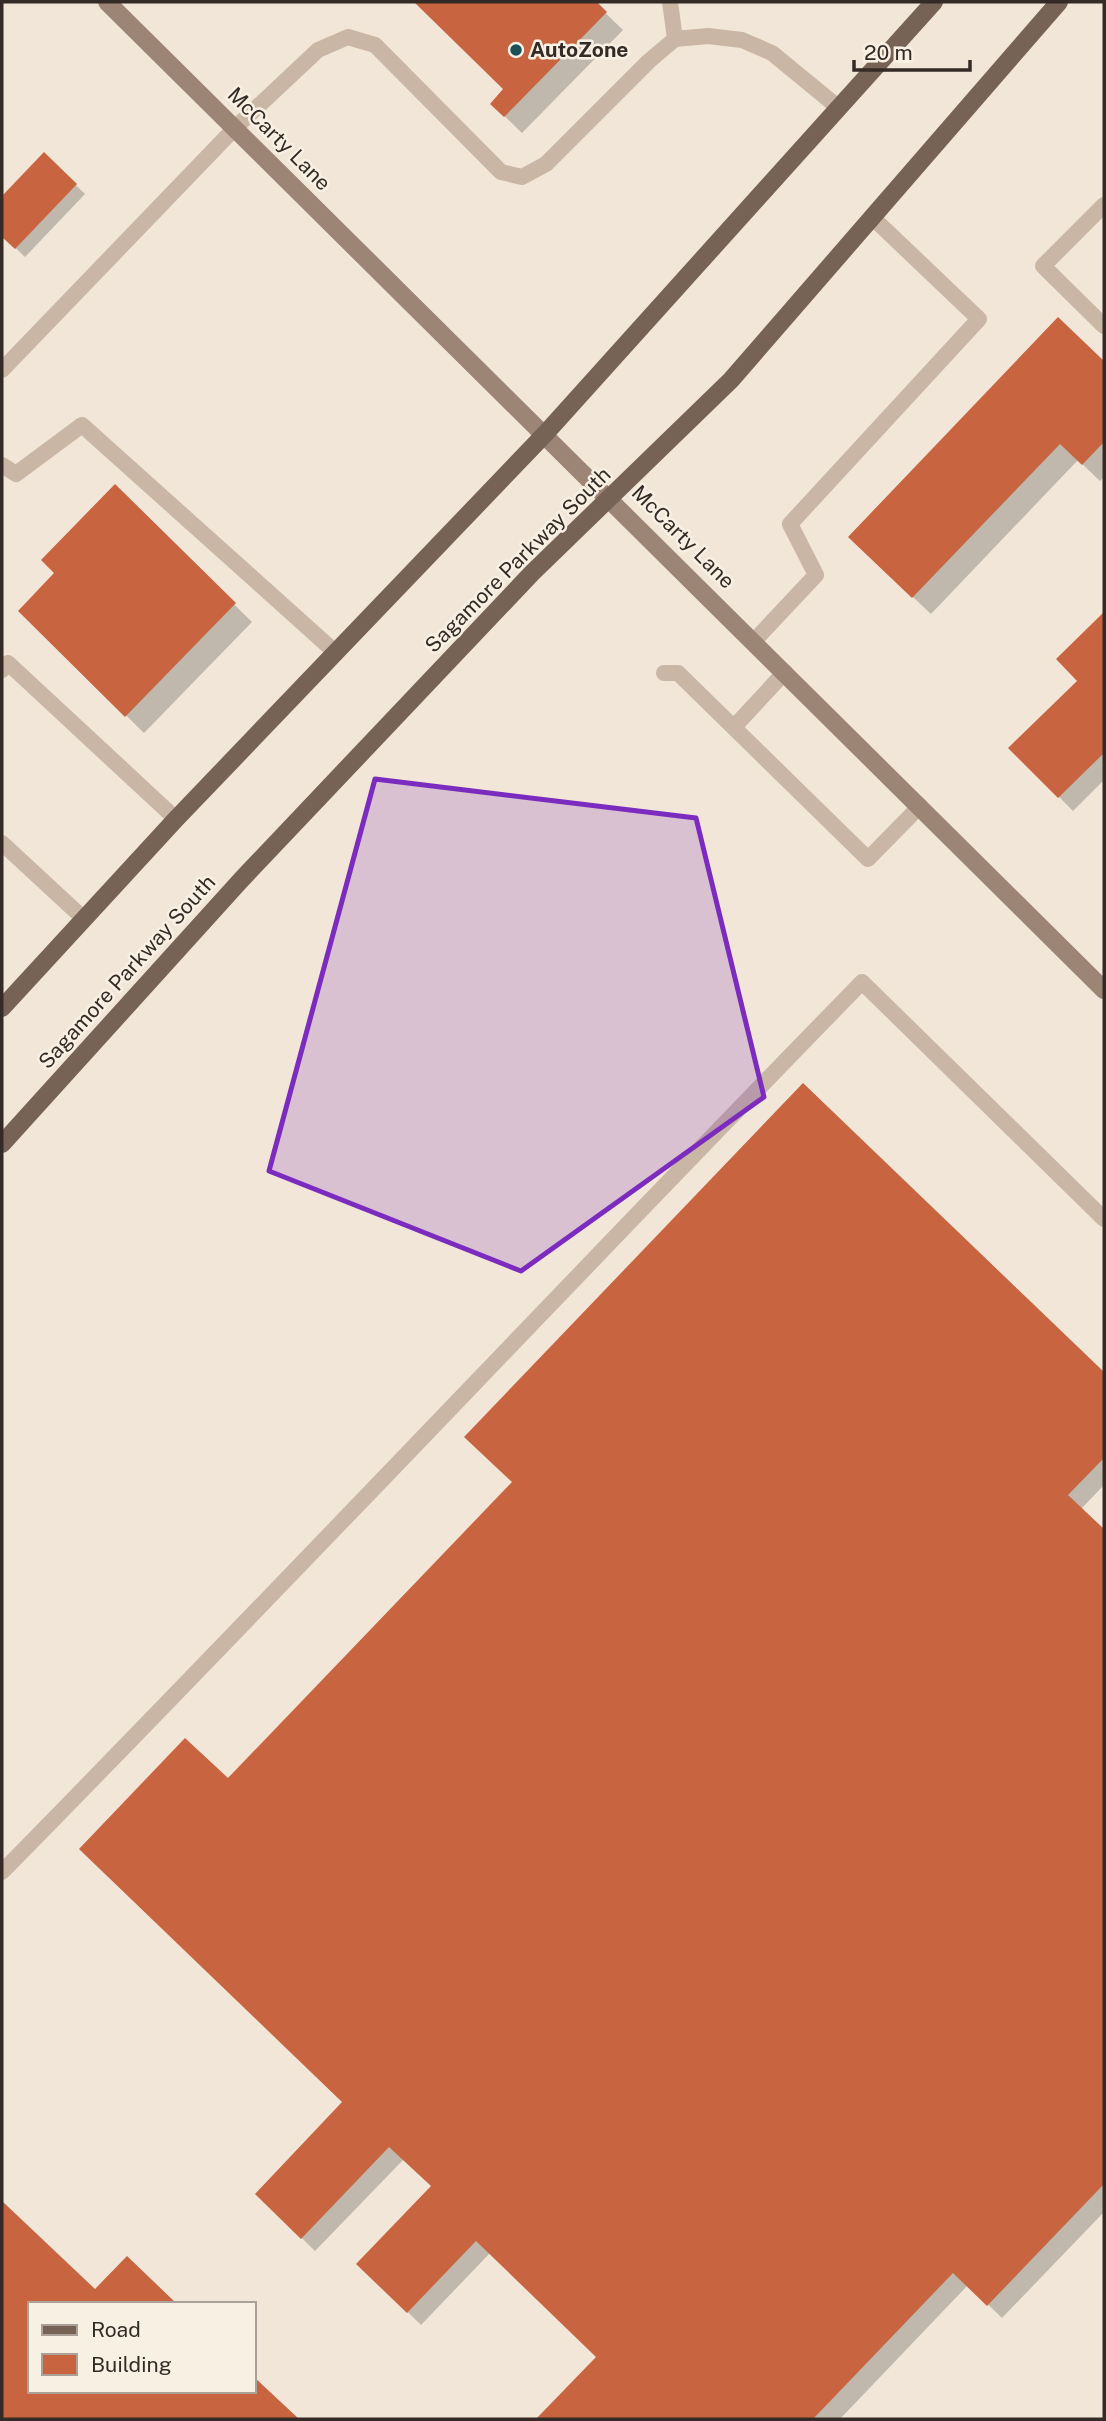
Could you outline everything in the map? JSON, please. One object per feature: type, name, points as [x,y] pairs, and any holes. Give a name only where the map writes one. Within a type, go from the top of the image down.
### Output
[{"type":"main road","name":"McCarty Lane","points":[[107,2],[1104,989]]},
{"type":"main road","points":[[2,1008],[176,819],[545,433],[934,2]]},
{"type":"main road","name":"Sagamore Parkway South","points":[[2,1144],[241,880],[532,573],[731,380],[1059,2]]},
{"type":"lane","points":[[670,2],[675,39]]},
{"type":"lane","points":[[2,370],[235,128],[318,50],[348,37],[375,45],[501,172],[522,177],[546,164],[649,61],[675,39],[708,36],[741,40],[772,53],[839,108]]},
{"type":"lane","points":[[1104,205],[1043,266],[1104,326]]},
{"type":"lane","points":[[754,641],[816,575],[790,524],[979,319],[872,217]]},
{"type":"lane","points":[[2,465],[16,474],[82,425],[335,652]]},
{"type":"lane","points":[[2,670],[8,663],[176,819]]},
{"type":"lane","points":[[734,727],[785,672]]},
{"type":"lane","points":[[664,673],[678,673],[868,859],[920,806]]},
{"type":"lane","points":[[2,843],[83,918]]},
{"type":"lane","points":[[2,1872],[231,1640],[517,1335],[862,982],[1104,1219]]},
{"type":"highlighted area","points":[[375,779],[696,818],[764,1097],[521,1271],[269,1171]]},
{"type":"building","name":"AutoZone","points":[[414,2],[597,2],[607,12],[504,117],[490,104],[503,89]]},
{"type":"building","points":[[44,152],[77,184],[15,249],[2,237],[2,196]]},
{"type":"building","points":[[1058,317],[1104,361],[1104,442],[1082,465],[1060,444],[912,598],[848,537]]},
{"type":"building","points":[[115,484],[236,603],[125,717],[18,611],[54,573],[41,560]]},
{"type":"building","points":[[1104,612],[1104,753],[1058,798],[1008,748],[1077,681],[1056,659]]},
{"type":"building","points":[[803,1083],[1104,1372],[1104,1458],[1068,1495],[1104,1529],[1104,2184],[987,2306],[953,2273],[813,2419],[536,2419],[596,2357],[476,2241],[407,2313],[356,2264],[431,2186],[389,2147],[301,2239],[255,2194],[342,2102],[79,1849],[185,1738],[228,1778],[512,1482],[464,1437]]},
{"type":"building","points":[[2,2201],[95,2289],[127,2256],[175,2302],[28,2302],[28,2393],[256,2393],[256,2379],[299,2419],[2,2419]]},
{"type":"place","name":"AutoZone","points":[[516,50]]}]
